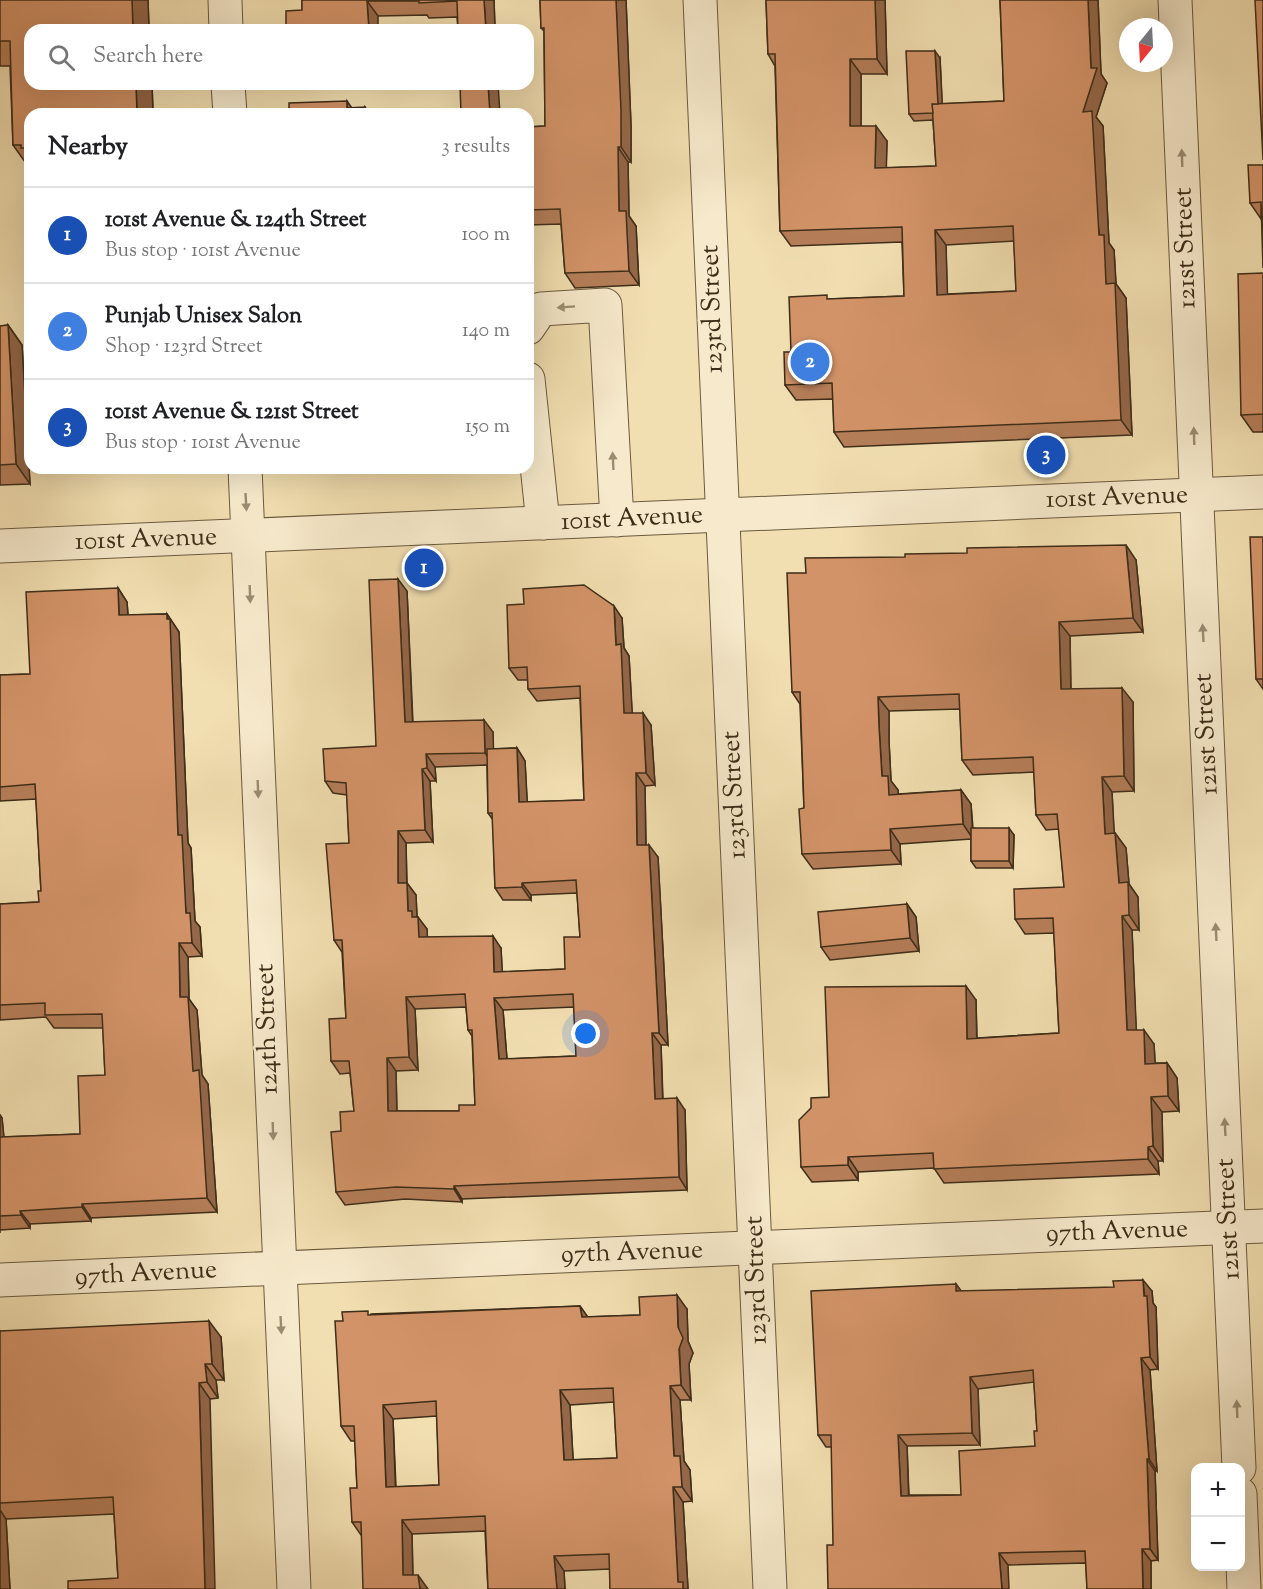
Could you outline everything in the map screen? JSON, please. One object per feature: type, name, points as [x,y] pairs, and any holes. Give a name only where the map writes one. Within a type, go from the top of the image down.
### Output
[{"type":"street","points":[[225,0],[226,24]]},
{"type":"street","name":"123rd Street","points":[[700,0],[770,1589]]},
{"type":"street","name":"121st Street","points":[[1175,0],[1239,1463]]},
{"type":"street","points":[[228,90],[230,108]]},
{"type":"street","points":[[534,319],[541,309],[605,305],[616,520]]},
{"type":"street","points":[[534,437],[543,523]]},
{"type":"street","name":"124th Street","points":[[245,474],[294,1589]]},
{"type":"street","name":"101st Avenue","points":[[0,546],[1263,492]]},
{"type":"street","name":"97th Avenue","points":[[0,1280],[1263,1226]]},
{"type":"street","points":[[1241,1517],[1244,1589]]},
{"type":"building","points":[[0,0],[132,0],[133,24],[24,24],[24,90],[136,90],[137,108],[24,108],[24,148],[21,148],[21,145],[13,145],[10,41],[0,41]]},
{"type":"building","points":[[302,0],[484,0],[486,24],[458,24],[457,1],[419,3],[419,1],[367,1],[369,24],[286,24],[286,11],[302,10]]},
{"type":"building","points":[[540,0],[616,0],[621,111],[621,147],[618,147],[619,211],[626,211],[629,271],[565,273],[560,209],[534,210],[534,127],[545,126],[544,28],[541,28]]},
{"type":"building","points":[[766,0],[875,0],[877,59],[850,59],[850,126],[876,126],[875,168],[936,166],[932,104],[1004,101],[1000,0],[1088,0],[1091,68],[1097,68],[1083,112],[1092,111],[1099,235],[1104,235],[1106,284],[1115,283],[1121,420],[834,432],[832,383],[785,385],[784,352],[791,352],[789,297],[827,295],[827,299],[904,296],[902,227],[780,231],[775,54],[768,54]],"holes":[[[1013,226],[1016,291],[937,295],[935,230]]]},
{"type":"building","points":[[1255,0],[1263,0],[1263,160]]},
{"type":"building","points":[[906,51],[935,51],[938,104],[932,104],[933,113],[909,114]]},
{"type":"building","points":[[460,90],[488,90],[490,108],[461,108]]},
{"type":"building","points":[[347,101],[347,108],[289,108],[289,103]]},
{"type":"building","points":[[1248,165],[1263,165],[1263,268],[1261,202],[1250,203]]},
{"type":"building","points":[[1263,273],[1263,414],[1241,415],[1238,274]]},
{"type":"building","points":[[8,325],[16,464],[0,465],[0,326]]},
{"type":"building","points":[[1250,537],[1263,537],[1263,679],[1256,679]]},
{"type":"building","points":[[1126,545],[1133,618],[1059,622],[1061,689],[1122,688],[1124,776],[1102,777],[1105,834],[1115,833],[1119,883],[1128,882],[1129,915],[1122,916],[1127,1030],[1144,1030],[1145,1064],[1167,1063],[1168,1096],[1151,1097],[1153,1146],[1148,1147],[1148,1159],[934,1169],[933,1153],[848,1157],[848,1165],[801,1167],[799,1120],[811,1108],[811,1098],[829,1097],[825,987],[966,986],[967,1039],[1059,1033],[1053,918],[1015,919],[1014,889],[1064,887],[1057,814],[1036,815],[1033,757],[962,760],[959,694],[878,697],[882,776],[888,776],[889,795],[961,790],[963,824],[890,829],[891,850],[802,854],[799,809],[804,808],[800,692],[792,692],[787,573],[806,573],[805,558],[905,557],[905,554],[967,553],[967,548]]},
{"type":"building","points":[[398,579],[405,722],[484,720],[485,753],[426,754],[427,768],[422,769],[425,830],[398,831],[398,883],[407,883],[408,911],[412,911],[412,917],[418,917],[419,937],[493,936],[494,972],[565,969],[564,937],[580,937],[576,880],[522,883],[522,887],[495,888],[492,813],[488,813],[487,749],[517,748],[519,802],[584,800],[580,686],[528,689],[527,667],[509,668],[507,605],[524,604],[523,589],[584,585],[614,606],[616,645],[621,644],[624,713],[643,713],[646,773],[636,773],[637,845],[649,845],[659,1033],[652,1033],[655,1099],[677,1098],[679,1177],[454,1186],[454,1189],[396,1187],[336,1192],[331,1132],[341,1131],[340,1112],[354,1111],[349,1061],[331,1061],[329,1019],[346,1018],[342,940],[334,940],[326,844],[349,843],[346,783],[325,781],[323,749],[376,746],[369,580]],"holes":[[[465,994],[468,1030],[472,1030],[475,1105],[459,1105],[459,1111],[388,1111],[387,1058],[409,1057],[406,997]],[[573,994],[576,1056],[499,1059],[494,998]]]},
{"type":"building","points":[[118,588],[119,615],[167,614],[167,619],[170,619],[178,835],[182,835],[186,913],[190,913],[192,943],[179,943],[180,997],[188,997],[193,1071],[199,1070],[207,1198],[82,1204],[82,1207],[20,1211],[21,1215],[0,1216],[0,1137],[80,1134],[78,1076],[105,1075],[102,1014],[45,1015],[45,1003],[0,1005],[0,904],[39,902],[38,891],[41,891],[35,784],[0,787],[0,675],[30,674],[26,592]]},
{"type":"building","points":[[971,828],[1009,828],[1009,861],[971,861]]},
{"type":"building","points":[[907,904],[910,938],[821,947],[818,912]]},
{"type":"building","points":[[1143,1280],[1144,1296],[1147,1296],[1150,1357],[1141,1358],[1149,1459],[1147,1459],[1150,1549],[1142,1549],[1143,1589],[1087,1589],[1085,1551],[999,1553],[1002,1589],[828,1589],[827,1545],[833,1545],[831,1435],[818,1435],[811,1291],[956,1284],[956,1291],[1114,1287],[1113,1281]],"holes":[[[1033,1370],[1037,1431],[1034,1431],[1035,1446],[959,1451],[961,1495],[901,1496],[898,1435],[972,1433],[970,1377]]]},
{"type":"building","points":[[677,1295],[678,1327],[683,1338],[679,1349],[681,1385],[670,1386],[674,1456],[680,1456],[682,1487],[673,1487],[678,1582],[683,1582],[683,1589],[610,1589],[609,1554],[554,1556],[557,1589],[488,1589],[485,1516],[402,1520],[403,1575],[418,1575],[420,1589],[363,1589],[361,1522],[352,1522],[350,1488],[357,1488],[354,1426],[341,1426],[335,1321],[343,1321],[342,1312],[368,1311],[368,1315],[580,1306],[582,1317],[640,1315],[639,1297]],"holes":[[[613,1388],[617,1458],[564,1460],[560,1390]],[[436,1401],[439,1485],[386,1487],[383,1405]]]},
{"type":"building","points":[[209,1321],[212,1364],[205,1364],[207,1382],[199,1383],[205,1589],[68,1589],[68,1581],[118,1578],[113,1497],[0,1503],[0,1331]]},
{"type":"place","name":"Punjab Unisex Salon","points":[[810,362]]},
{"type":"place","name":"101st Avenue & 121st Street","points":[[1046,455]]},
{"type":"place","name":"101st Avenue & 124th Street","points":[[424,568]]}]
